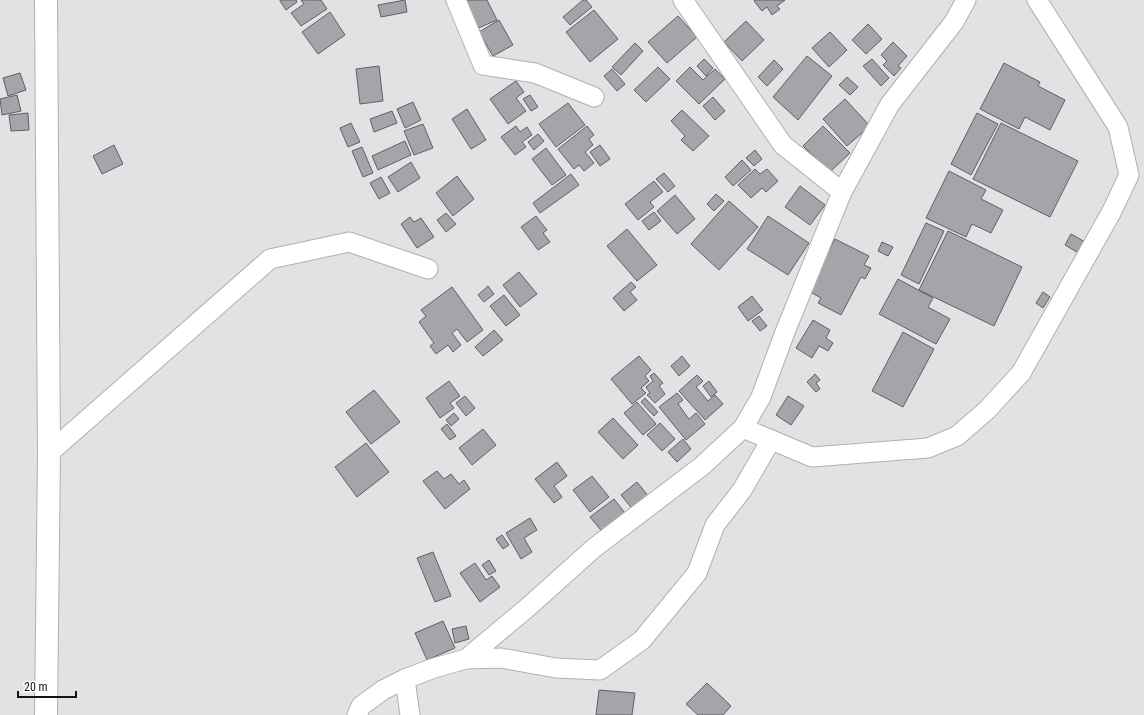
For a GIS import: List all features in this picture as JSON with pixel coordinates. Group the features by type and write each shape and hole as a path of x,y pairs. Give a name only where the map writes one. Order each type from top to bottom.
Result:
{"street":[{"path":"46,0 49,453 46,715"},
{"path":"456,0 483,65 535,73 594,97"},
{"path":"683,0 783,145 842,192"},
{"path":"743,428 812,457 928,448 957,436 987,410 1021,373 1112,211 1136,172 1118,127 1037,0"},
{"path":"466,658 527,608 594,548 702,466 743,428 761,397 785,332 842,192 890,104 954,22 964,1"},
{"path":"49,453 270,259 349,242 428,269"},
{"path":"358,715 361,706 383,690 405,679 466,658 501,658 556,668 600,670 642,640 698,573 715,525 742,490 771,440"},
{"path":"405,679 410,715"}],"building":[{"path":"280,0 296,0 297,2 286,10"},
{"path":"301,0 321,0 327,9 301,26 291,13 304,4"},
{"path":"405,0 407,12 381,17 378,5"},
{"path":"469,0 487,0 497,20 476,29 463,3"},
{"path":"583,0 586,0 592,7 570,25 563,17"},
{"path":"785,0 777,6 780,9 772,15 767,7 762,11 754,1"},
{"path":"594,10 618,39 590,62 566,32"},
{"path":"330,12 345,35 318,54 302,32"},
{"path":"678,16 697,37 667,63 648,42"},
{"path":"499,20 513,45 493,56 479,32"},
{"path":"746,21 764,40 742,61 724,42"},
{"path":"868,24 882,39 866,54 852,40"},
{"path":"830,32 847,50 829,67 812,48"},
{"path":"893,42 907,56 898,66 901,68 894,76 883,65 887,61 881,55"},
{"path":"635,43 643,51 621,75 612,67"},
{"path":"807,56 832,76 798,120 773,97"},
{"path":"704,59 713,68 706,76 697,66"},
{"path":"872,59 889,78 881,86 863,66"},
{"path":"774,60 783,69 767,86 758,77"},
{"path":"1004,63 1040,82 1038,86 1065,100 1050,130 1025,117 1019,129 980,109"},
{"path":"379,66 383,101 360,104 356,69"},
{"path":"658,67 670,79 646,102 634,90"},
{"path":"690,67 703,80 715,69 725,79 699,104 676,81"},
{"path":"612,69 625,84 617,91 604,76"},
{"path":"20,73 26,90 8,96 3,78"},
{"path":"847,77 858,87 850,95 839,85"},
{"path":"516,81 524,92 516,98 526,111 508,124 490,99"},
{"path":"17,95 21,111 2,115 0,99"},
{"path":"530,95 538,107 531,111 523,99"},
{"path":"713,97 725,111 715,120 703,106"},
{"path":"845,99 870,126 847,146 823,119"},
{"path":"413,102 421,120 405,128 397,109"},
{"path":"568,103 585,125 556,147 539,124"},
{"path":"467,109 486,140 471,149 452,119"},
{"path":"682,110 709,136 693,151 681,140 685,136 671,121"},
{"path":"392,111 397,123 374,132 370,119"},
{"path":"28,113 29,130 11,131 9,115"},
{"path":"977,113 998,124 971,175 951,164"},
{"path":"351,123 360,142 348,147 340,128"},
{"path":"1001,123 1078,161 1050,217 973,179"},
{"path":"423,124 433,148 414,155 404,131"},
{"path":"516,126 520,132 527,127 532,135 522,142 526,147 515,155 501,137"},
{"path":"587,126 594,135 589,139 593,145 585,152 594,163 584,171 579,165 574,169 558,149"},
{"path":"823,126 850,153 830,172 803,146"},
{"path":"538,134 544,141 534,150 528,142"},
{"path":"405,141 411,155 378,170 372,156"},
{"path":"114,145 123,164 102,174 93,156"},
{"path":"600,145 610,159 600,166 590,152"},
{"path":"362,147 373,173 363,177 352,151"},
{"path":"546,148 566,175 552,185 532,159"},
{"path":"755,150 762,159 754,166 746,158"},
{"path":"742,160 751,170 733,186 725,177"},
{"path":"411,162 420,178 398,192 388,177"},
{"path":"755,169 760,174 767,169 778,181 766,192 762,188 751,198 738,185"},
{"path":"949,171 986,190 981,199 1003,210 991,233 972,224 966,237 926,218"},
{"path":"664,173 675,186 668,192 656,179"},
{"path":"571,174 579,185 540,213 533,203"},
{"path":"457,176 474,199 453,216 436,193"},
{"path":"381,177 390,193 379,199 370,183"},
{"path":"654,181 663,192 650,202 654,207 638,220 625,204"},
{"path":"800,186 825,205 810,225 785,207"},
{"path":"716,194 724,201 714,211 707,204"},
{"path":"675,195 695,219 677,234 657,211"},
{"path":"729,201 758,227 719,270 691,244"},
{"path":"654,212 661,221 649,230 642,221"},
{"path":"446,213 456,224 446,232 437,220"},
{"path":"536,216 547,230 543,233 550,242 538,250 521,227"},
{"path":"768,216 809,243 788,275 747,249"},
{"path":"410,217 414,222 421,218 434,237 417,248 401,224"},
{"path":"926,223 944,231 919,284 901,275"},
{"path":"627,229 657,265 637,281 607,246"},
{"path":"948,231 1022,267 994,326 919,290"},
{"path":"1071,234 1087,243 1080,254 1065,245"},
{"path":"835,239 869,256 864,265 871,268 865,279 861,277 841,315 818,303 821,298 807,290"},
{"path":"882,242 893,247 888,256 878,251"},
{"path":"519,272 537,294 520,307 503,285"},
{"path":"898,279 933,298 928,307 950,319 936,344 879,314"},
{"path":"631,282 636,287 630,292 637,300 624,311 613,298"},
{"path":"488,286 494,294 484,302 478,295"},
{"path":"452,287 483,330 467,342 457,329 452,333 461,345 453,352 448,345 436,354 430,346 434,343 419,322 426,316 421,310"},
{"path":"1043,292 1050,297 1043,308 1036,303"},
{"path":"504,295 520,315 506,326 490,306"},
{"path":"752,296 763,310 748,321 738,307"},
{"path":"759,316 767,326 760,331 752,321"},
{"path":"813,320 830,330 826,338 833,343 828,351 819,346 812,358 796,348"},
{"path":"494,330 503,340 483,356 475,347"},
{"path":"903,332 934,349 903,407 872,391"},
{"path":"639,356 651,370 645,376 649,381 641,388 646,393 632,404 611,379"},
{"path":"682,356 690,366 679,376 671,366"},
{"path":"654,373 663,383 659,386 665,394 655,403 647,395 650,393 646,387 653,381 650,376"},
{"path":"815,374 820,380 816,383 820,389 816,392 807,382"},
{"path":"697,375 703,381 696,387 708,401 715,395 723,404 705,420 679,391"},
{"path":"449,381 460,396 450,403 454,408 440,418 426,398"},
{"path":"709,381 717,392 711,397 703,386"},
{"path":"374,390 400,422 371,444 346,412"},
{"path":"677,393 683,400 678,404 689,419 696,413 705,424 686,440 659,407"},
{"path":"465,396 475,408 466,416 456,403"},
{"path":"788,396 804,406 791,425 776,415"},
{"path":"645,398 658,412 654,416 641,402"},
{"path":"637,402 656,424 643,435 624,413"},
{"path":"454,413 459,419 451,426 446,420"},
{"path":"613,418 638,445 623,459 598,432"},
{"path":"660,423 675,439 662,451 647,435"},
{"path":"447,424 456,436 450,440 441,429"},
{"path":"483,429 496,445 472,465 459,448"},
{"path":"683,439 691,449 677,462 668,452"},
{"path":"366,443 389,472 357,497 335,467"},
{"path":"557,462 567,476 554,486 562,497 554,503 535,479"},
{"path":"437,471 444,479 451,474 459,484 464,480 470,489 445,509 423,481"},
{"path":"592,476 609,497 590,512 573,490"},
{"path":"637,482 650,498 634,511 621,495"},
{"path":"614,499 628,517 605,535 590,517"},
{"path":"530,518 537,530 524,538 532,552 521,559 506,533"},
{"path":"502,535 509,545 503,549 496,539"},
{"path":"433,552 451,596 435,602 417,558"},
{"path":"489,560 496,571 489,575 482,565"},
{"path":"475,563 486,580 492,576 500,587 480,602 460,573"},
{"path":"443,621 455,648 427,660 415,633"},
{"path":"466,626 469,639 455,643 452,629"},
{"path":"707,683 731,706 723,715 698,715 686,704"},
{"path":"599,690 635,693 632,715 596,715"}]}
